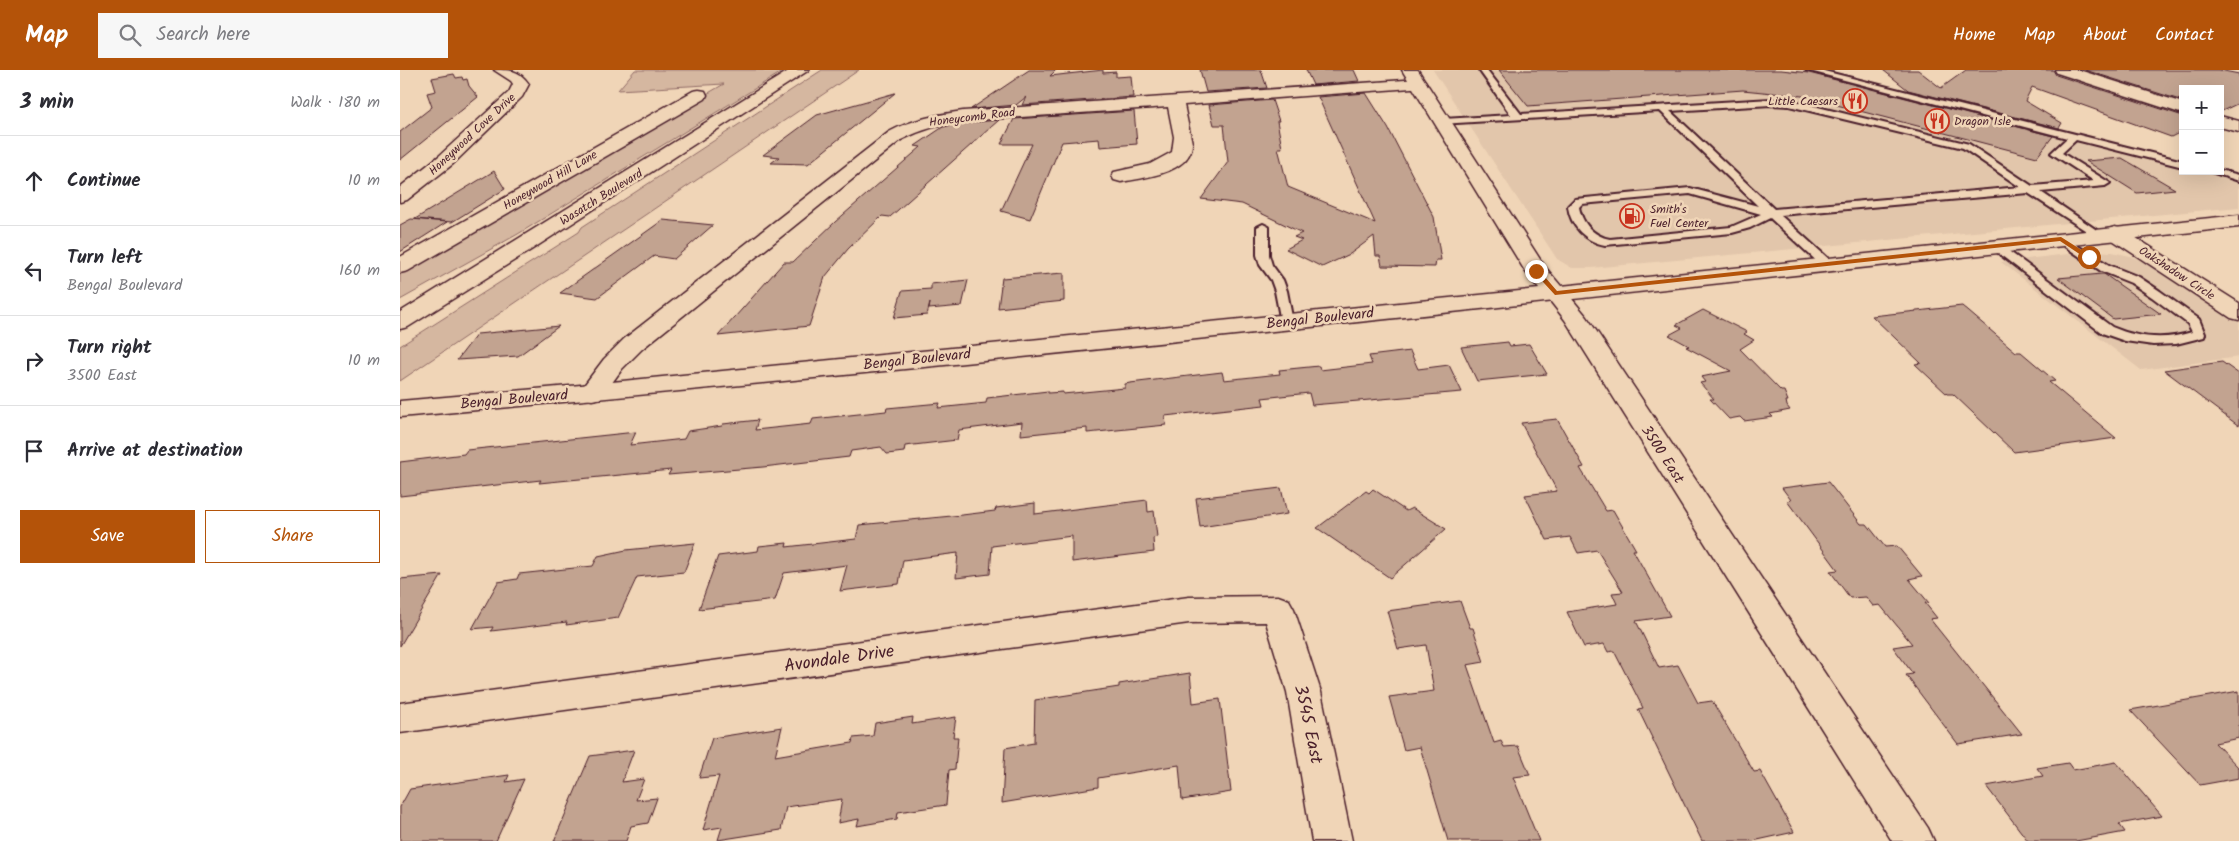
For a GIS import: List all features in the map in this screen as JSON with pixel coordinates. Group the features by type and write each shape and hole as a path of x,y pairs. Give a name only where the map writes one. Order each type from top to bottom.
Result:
{"street":[{"name":"Honeywood Cove Drive","path":"400,196 446,160 516,94 521,84 517,78 502,70"},
{"name":"Wasatch Boulevard","path":"400,322 535,239 801,70"},
{"path":"2063,70 2179,108"},
{"name":"Honeycomb Road","path":"592,392 613,364 633,344 894,136 914,126 963,116 1175,101 1415,77"},
{"name":"3500 East","path":"1415,77 1536,271 1575,317 1914,841"},
{"name":"Honeywood Hill Lane","path":"400,266 699,95"},
{"path":"1121,176 1169,164 1180,156 1183,146 1175,101"},
{"path":"2224,122 2239,127"},
{"name":"Bengal Boulevard","path":"400,410 1287,322 2106,234 2238,222"},
{"name":"Oakshadow Circle","path":"2106,234 2239,313"},
{"name":"Avondale Drive","path":"400,718 1189,610 1278,609"},
{"name":"3545 East","path":"1278,609 1304,692 1332,841"}],"lane":[{"path":"1483,70 1518,116"},
{"path":"1810,70 2179,163"},
{"path":"1443,122 1771,102 1804,106 1966,146 2028,188 2106,234"},
{"path":"1662,108 1771,213 1828,264"},
{"path":"1771,213 1746,226 1732,230 1610,242 1598,240 1591,236 1573,212 1573,206 1579,201 1690,191 1771,213 2028,188 2106,183 2056,153 2075,136"},
{"path":"2224,174 2239,178"},
{"path":"1264,227 1262,246 1264,260 1279,286 1287,322"},
{"path":"1995,246 2107,330 2120,336 2145,342 2188,338 2199,334 2194,322 2156,294 2135,280 2105,268 2061,239"}],"shaded area":[{"path":"635,70 785,70 518,234 400,300 400,272 724,84 618,90"},
{"path":"822,70 859,70 400,381 400,346 579,232 582,227"},
{"path":"1433,70 1827,70 2179,158 2179,175 2224,175 2224,170 2239,173 2239,207 1591,268 1572,268 1557,259"},
{"path":"2094,251 2130,256 2154,266 2239,322 2239,357 2141,370 2001,262"}],"building":[{"path":"1029,70 1056,70 1050,76 1103,70 1103,73 1116,72 1116,77 1131,76 1133,97 1022,105 1026,97 1016,105 971,109"},
{"path":"1200,70 1261,70 1267,88 1206,92"},
{"path":"1306,70 1354,70 1359,81 1313,85"},
{"path":"1499,70 1781,70 1809,73 2053,136 2037,157 1802,96 1743,90 1528,106"},
{"path":"1883,70 1918,70 1941,88 1966,70 2053,70 2056,75 2179,115 2179,133 2171,137 2032,87 2025,101 2062,123 2059,128 1908,90"},
{"path":"2085,70 2219,70 2239,74 2239,103 2224,110 2224,85 2179,85 2179,100"},
{"path":"454,74 456,78 462,77 463,80 467,79 469,86 478,97 400,160 400,132 432,107 427,93 436,91 432,78"},
{"path":"895,93 808,164 771,163 779,157 763,155 817,115"},
{"path":"1366,93 1388,128 1434,217 1441,260 1436,260 1435,267 1382,266 1380,256 1376,256 1374,236 1350,254 1322,267 1286,249 1302,240 1294,237 1302,233 1242,204 1201,199 1228,162 1224,125 1214,125 1209,105 1272,100 1279,121 1277,121 1282,148 1278,148 1288,187 1375,223 1318,97"},
{"path":"1134,111 1137,144 1100,147 1099,139 1062,142 1030,219 1001,211 1032,144 1001,144 1014,119"},
{"path":"999,120 890,217 882,216 848,249 825,277 809,326 718,336 784,262 793,262 835,222 921,147 915,146 943,127"},
{"path":"2122,158 2175,189 2137,193 2086,161"},
{"path":"494,171 505,189 452,222 415,219"},
{"path":"411,219 447,222 400,252 400,225"},
{"path":"663,220 713,225 674,259 654,256 597,298 560,293"},
{"path":"1064,273 1064,301 998,308 1002,278"},
{"path":"2104,274 2161,314 2113,319 2058,278"},
{"path":"968,280 962,306 929,309 930,303 927,315 894,318 902,291 931,289 931,284"},
{"path":"1962,306 2016,352 2021,352 2055,381 2049,382 2116,438 2014,452 1953,394 1947,394 1915,364 1921,363 1872,316"},
{"path":"1703,310 1747,332 1744,334 1754,340 1740,349 1781,391 1784,391 1788,401 1786,401 1787,406 1790,410 1770,414 1773,417 1744,421 1740,417 1729,419 1710,399 1714,399 1700,383 1705,382 1701,377 1731,371 1686,347 1689,346 1669,335 1682,328 1676,325"},
{"path":"559,326 518,356 457,360 477,334"},
{"path":"1508,342 1510,346 1529,344 1547,374 1477,381 1461,347"},
{"path":"1410,351 1418,369 1449,365 1462,392 1312,405 1309,393 1262,398 1264,405 1165,416 1166,425 1087,433 1087,428 1021,435 1022,422 959,430 957,440 905,446 904,452 887,454 881,447 851,451 849,457 763,467 668,475 671,470 539,483 541,480 400,496 400,462 464,454 467,450 636,432 630,445 684,439 688,431 722,426 723,424 758,420 755,430 811,424 813,419 886,411 887,408 940,403 938,408 986,403 987,398 1048,391 1048,393 1063,392 1063,394 1125,388 1125,384 1130,383 1222,372 1224,380 1280,374 1279,370 1319,366 1320,370 1372,364 1369,356"},
{"path":"2222,362 2239,374 2239,426 2164,370"},
{"path":"1557,419 1584,467 1580,468 1606,511 1613,510 1670,616 1636,621 1659,668 1678,665 1698,703 1712,701 1754,772 1760,771 1794,832 1753,841 1702,841 1638,709 1643,708 1614,651 1608,652 1604,644 1584,647 1567,612 1617,604 1612,593 1623,592 1597,550 1578,553 1570,537 1547,540 1525,495 1557,491 1521,423"},
{"path":"1828,482 1861,524 1867,524 1885,547 1897,546 1922,576 1909,579 1929,603 1925,603 1937,618 1930,619 2022,734 1958,744 1906,675 1913,674 1893,647 1912,644 1880,605 1873,606 1866,597 1850,598 1830,571 1838,570 1787,501 1791,500 1782,488"},
{"path":"1281,488 1287,514 1200,527 1196,498"},
{"path":"1373,489 1406,511 1412,508 1446,529 1390,578 1317,528 1366,491 1369,493"},
{"path":"1147,500 1148,512 1154,511 1157,537 1153,538 1154,552 1072,562 1072,536 992,546 990,574 956,578 958,553 903,560 899,584 840,591 847,565 784,573 775,600 699,609 718,556 758,551 759,546 787,543 786,547 856,539 859,525 995,511 996,508 1035,503 1035,514"},
{"path":"695,543 684,572 637,577 618,618 566,625 567,622 491,631 493,627 472,629 498,582 517,579 519,574 593,566 598,556 626,550"},
{"path":"442,575 400,646 400,579"},
{"path":"1460,601 1470,628 1473,628 1484,662 1467,665 1494,743 1501,741 1504,747 1518,746 1530,775 1513,777 1539,841 1448,841 1420,747 1404,750 1389,697 1434,691 1426,645 1398,649 1387,611"},
{"path":"1190,673 1193,703 1220,699 1231,792 1182,800 1179,765 1098,778 1098,787 1002,803 1005,748 1034,743 1035,700 1119,687 1119,684"},
{"path":"2239,691 2239,738 2215,743 2239,768 2239,778 2200,785 2130,710"},
{"path":"913,717 912,724 956,717 953,737 958,737 955,769 949,770 946,805 898,812 897,819 857,826 859,819 838,823 842,799 786,807 781,830 718,840 722,827 703,830 719,776 699,778 712,738 782,727 775,756 852,743 853,738 873,736 875,723"},
{"path":"634,750 622,782 644,779 636,800 657,798 648,823 631,826 626,841 554,841 590,756"},
{"path":"2116,762 2162,816 2119,824 2125,832 2076,841 2028,841 1986,786 2043,776 2037,768 2068,763 2073,770"},
{"path":"509,775 506,782 524,779 496,841 400,841 400,807 410,789"}],"place":[{"name":"Little Caesars","path":"1855,101"},
{"name":"Dragon Isle","path":"1937,121"},
{"name":"Smith's Fuel Center","path":"1632,216"}],"route":[{"path":"1536,271 1555,293 2061,239 2089,257"}]}
